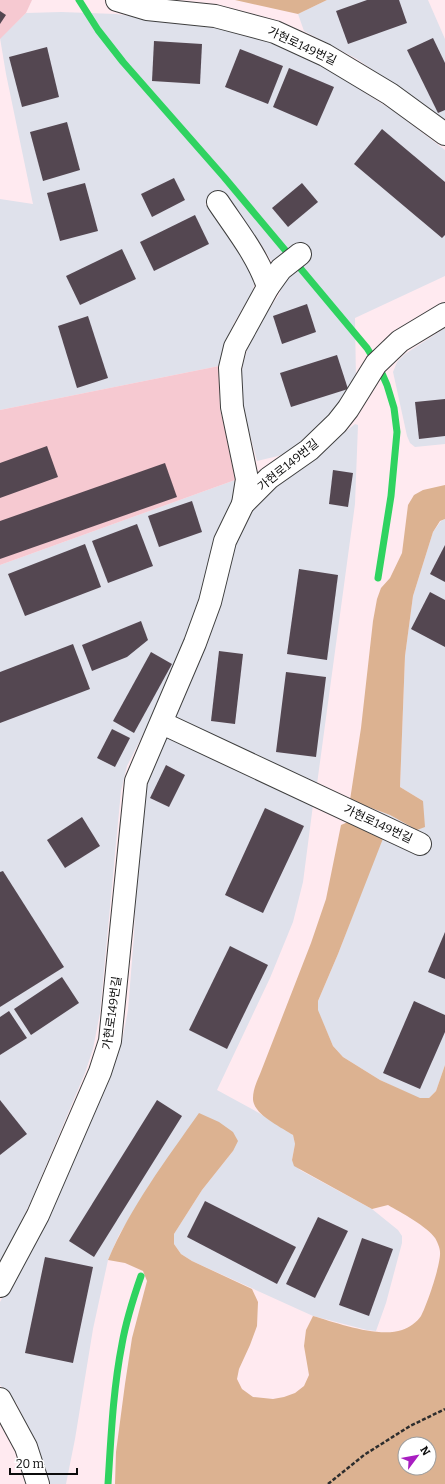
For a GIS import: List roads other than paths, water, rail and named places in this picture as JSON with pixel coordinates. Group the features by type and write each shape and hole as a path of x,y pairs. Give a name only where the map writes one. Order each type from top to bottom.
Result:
{"lane":[{"name":"가현로149번길","path":"117,0 148,9 216,16 275,32 325,55 390,94 445,134"},
{"path":"218,202 254,255 265,276 268,287"},
{"path":"243,504 247,479 232,407 230,368 235,347 268,287 281,269 300,254"},
{"name":"가현로149번길","path":"0,1286 38,1215 100,1072 110,1041 136,781 195,643 210,602 225,541 243,504 269,478 309,450 337,423 348,409 376,364 400,341 445,314"},
{"name":"가현로149번길","path":"162,722 420,844"},
{"path":"0,1399 26,1447 38,1484"}],"waterway":[{"path":"79,0 98,30 123,62 224,177 367,348 380,369 394,408 397,432 391,496 378,578"},
{"path":"108,1484 116,1379 128,1318 141,1276"}]}
